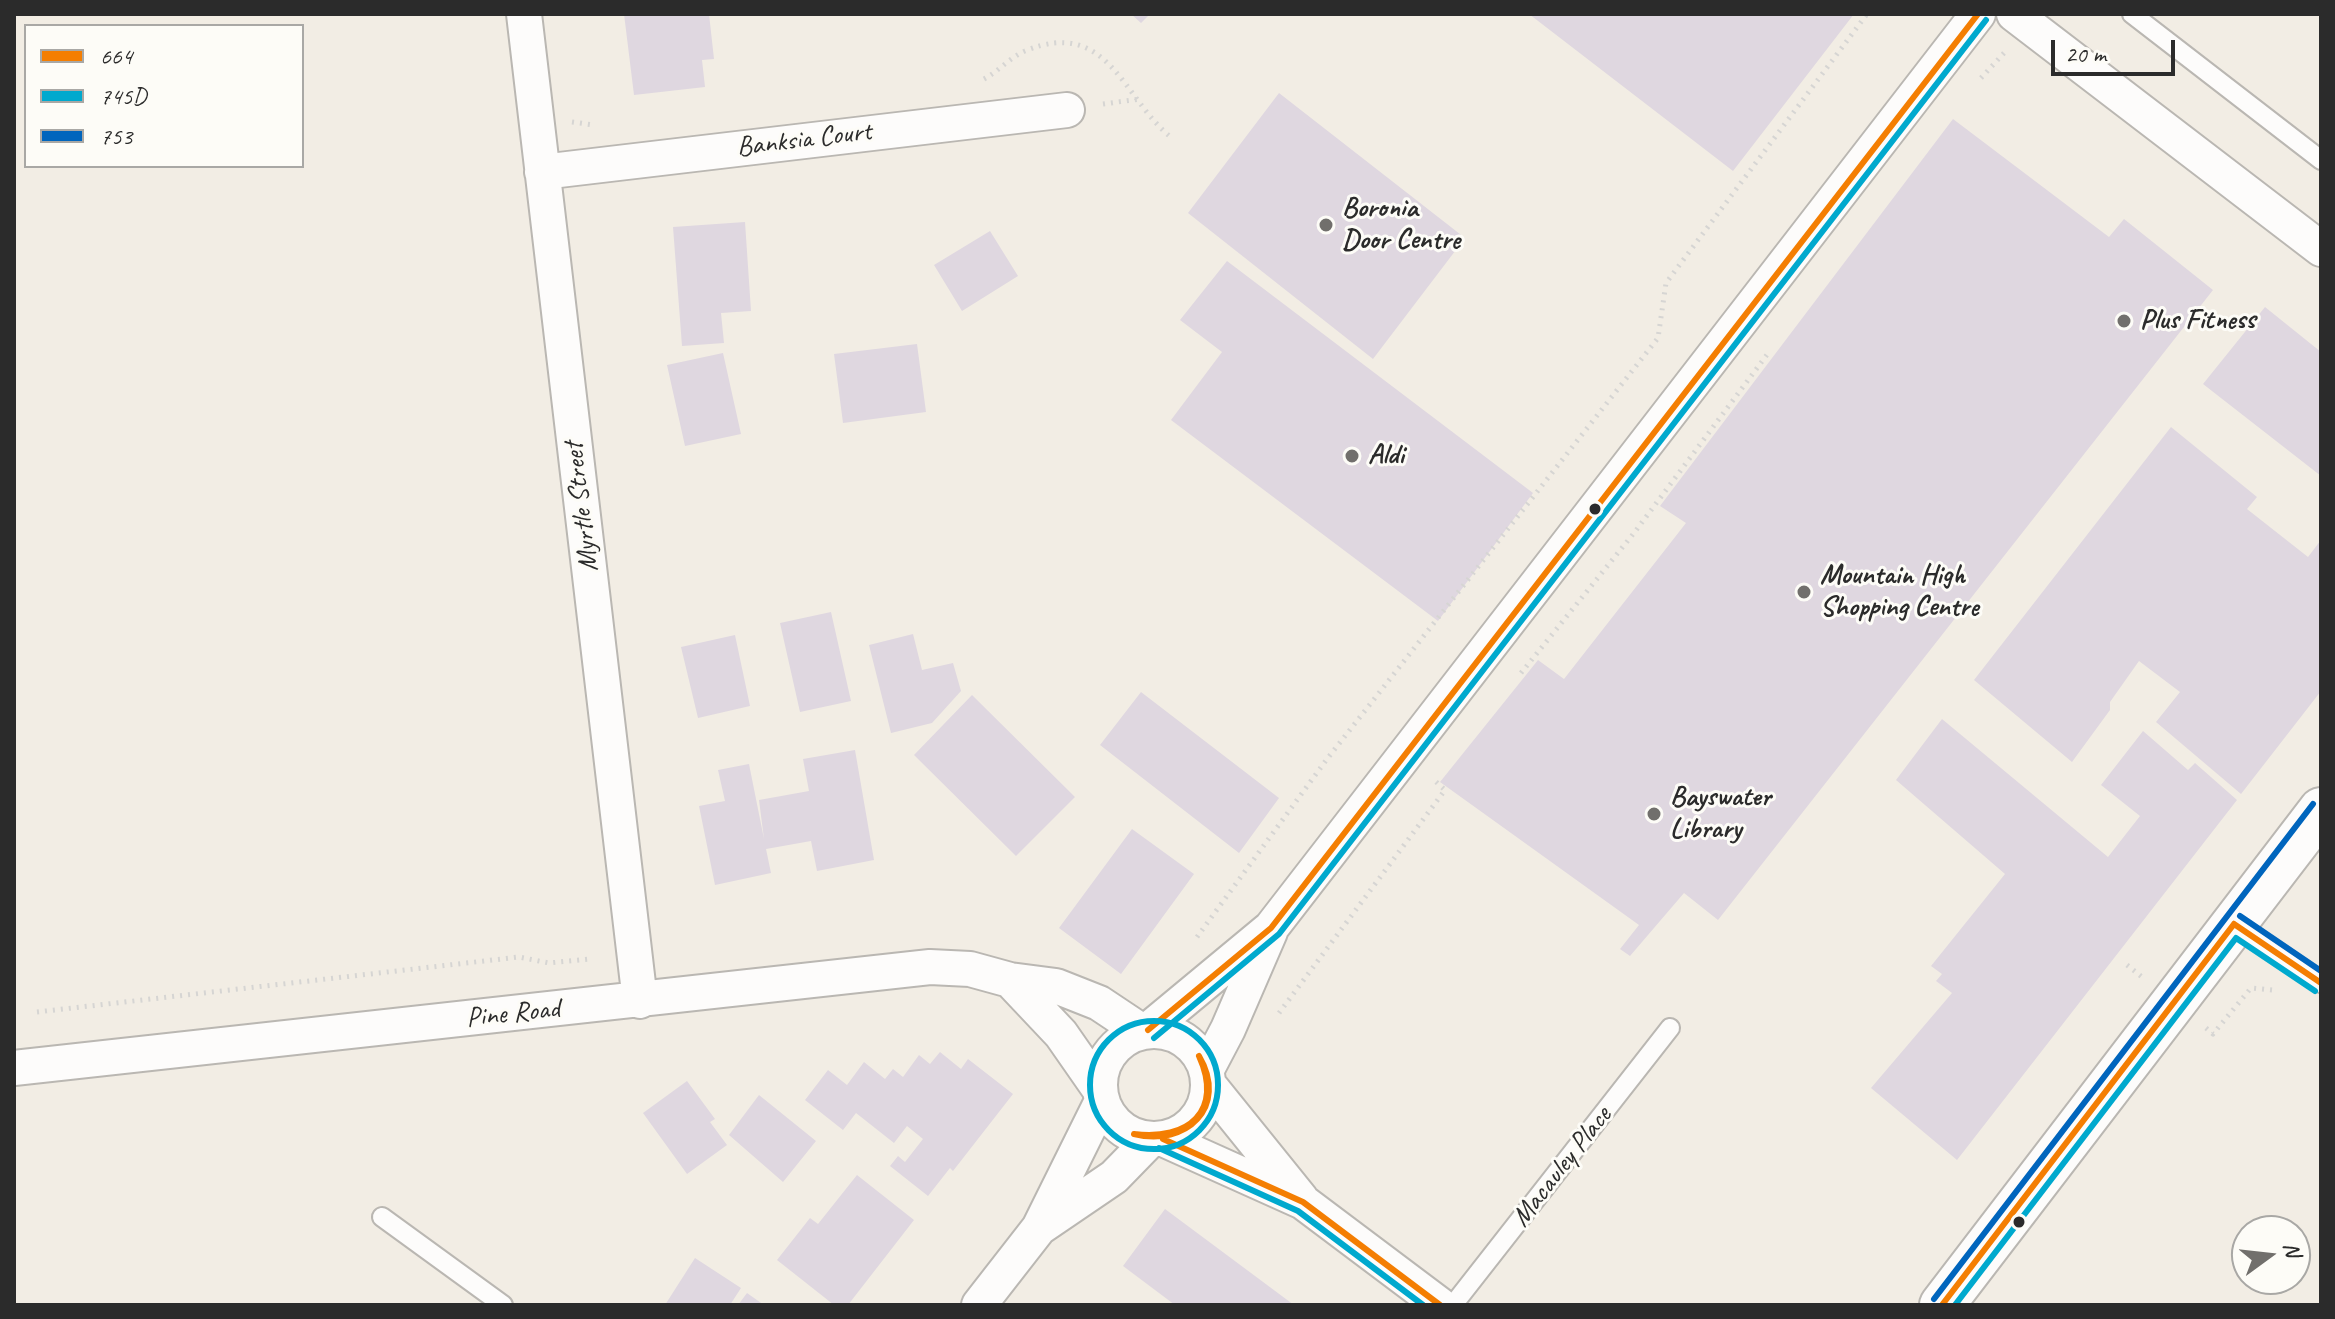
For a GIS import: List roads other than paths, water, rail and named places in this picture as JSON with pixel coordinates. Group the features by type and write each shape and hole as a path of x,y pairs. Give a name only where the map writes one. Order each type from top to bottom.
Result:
{"main road":[{"path":"1942,1305 2321,810"}],"street":[{"name":"Myrtle Street","path":"524,14 640,1001"},
{"path":"979,1305 1039,1228 1101,1096 1102,1070 1110,1053 1123,1040 1145,1031 1271,928 1978,14"},
{"path":"2022,20 2321,249"},
{"name":"Banksia Court","path":"542,172 1067,110"},
{"path":"1039,1228 1114,1177 1156,1139 1181,1133 1196,1120 1206,1103 1208,1077 1271,928"},
{"name":"Pine Road","path":"14,1068 930,967 970,969 1010,980 1056,986 1099,1003 1145,1031"},
{"path":"1010,980 1061,1034 1113,1120 1129,1133 1156,1139 1303,1202 1440,1305"},
{"path":"1145,1031 1173,1033 1194,1047 1208,1077 1303,1202"}],"lane":[{"path":"2132,14 2321,160"},
{"path":"2234,924 2321,983"},
{"name":"Macauley Place","path":"1453,1305 1670,1028"},
{"path":"382,1217 503,1305"}],"place":[{"name":"Boronia Door Centre","path":"1326,225"},
{"name":"Plus Fitness","path":"2124,321"},
{"name":"Aldi","path":"1352,456"},
{"name":"Mountain High Shopping Centre","path":"1804,592"},
{"name":"Bayswater Library","path":"1654,814"}]}
